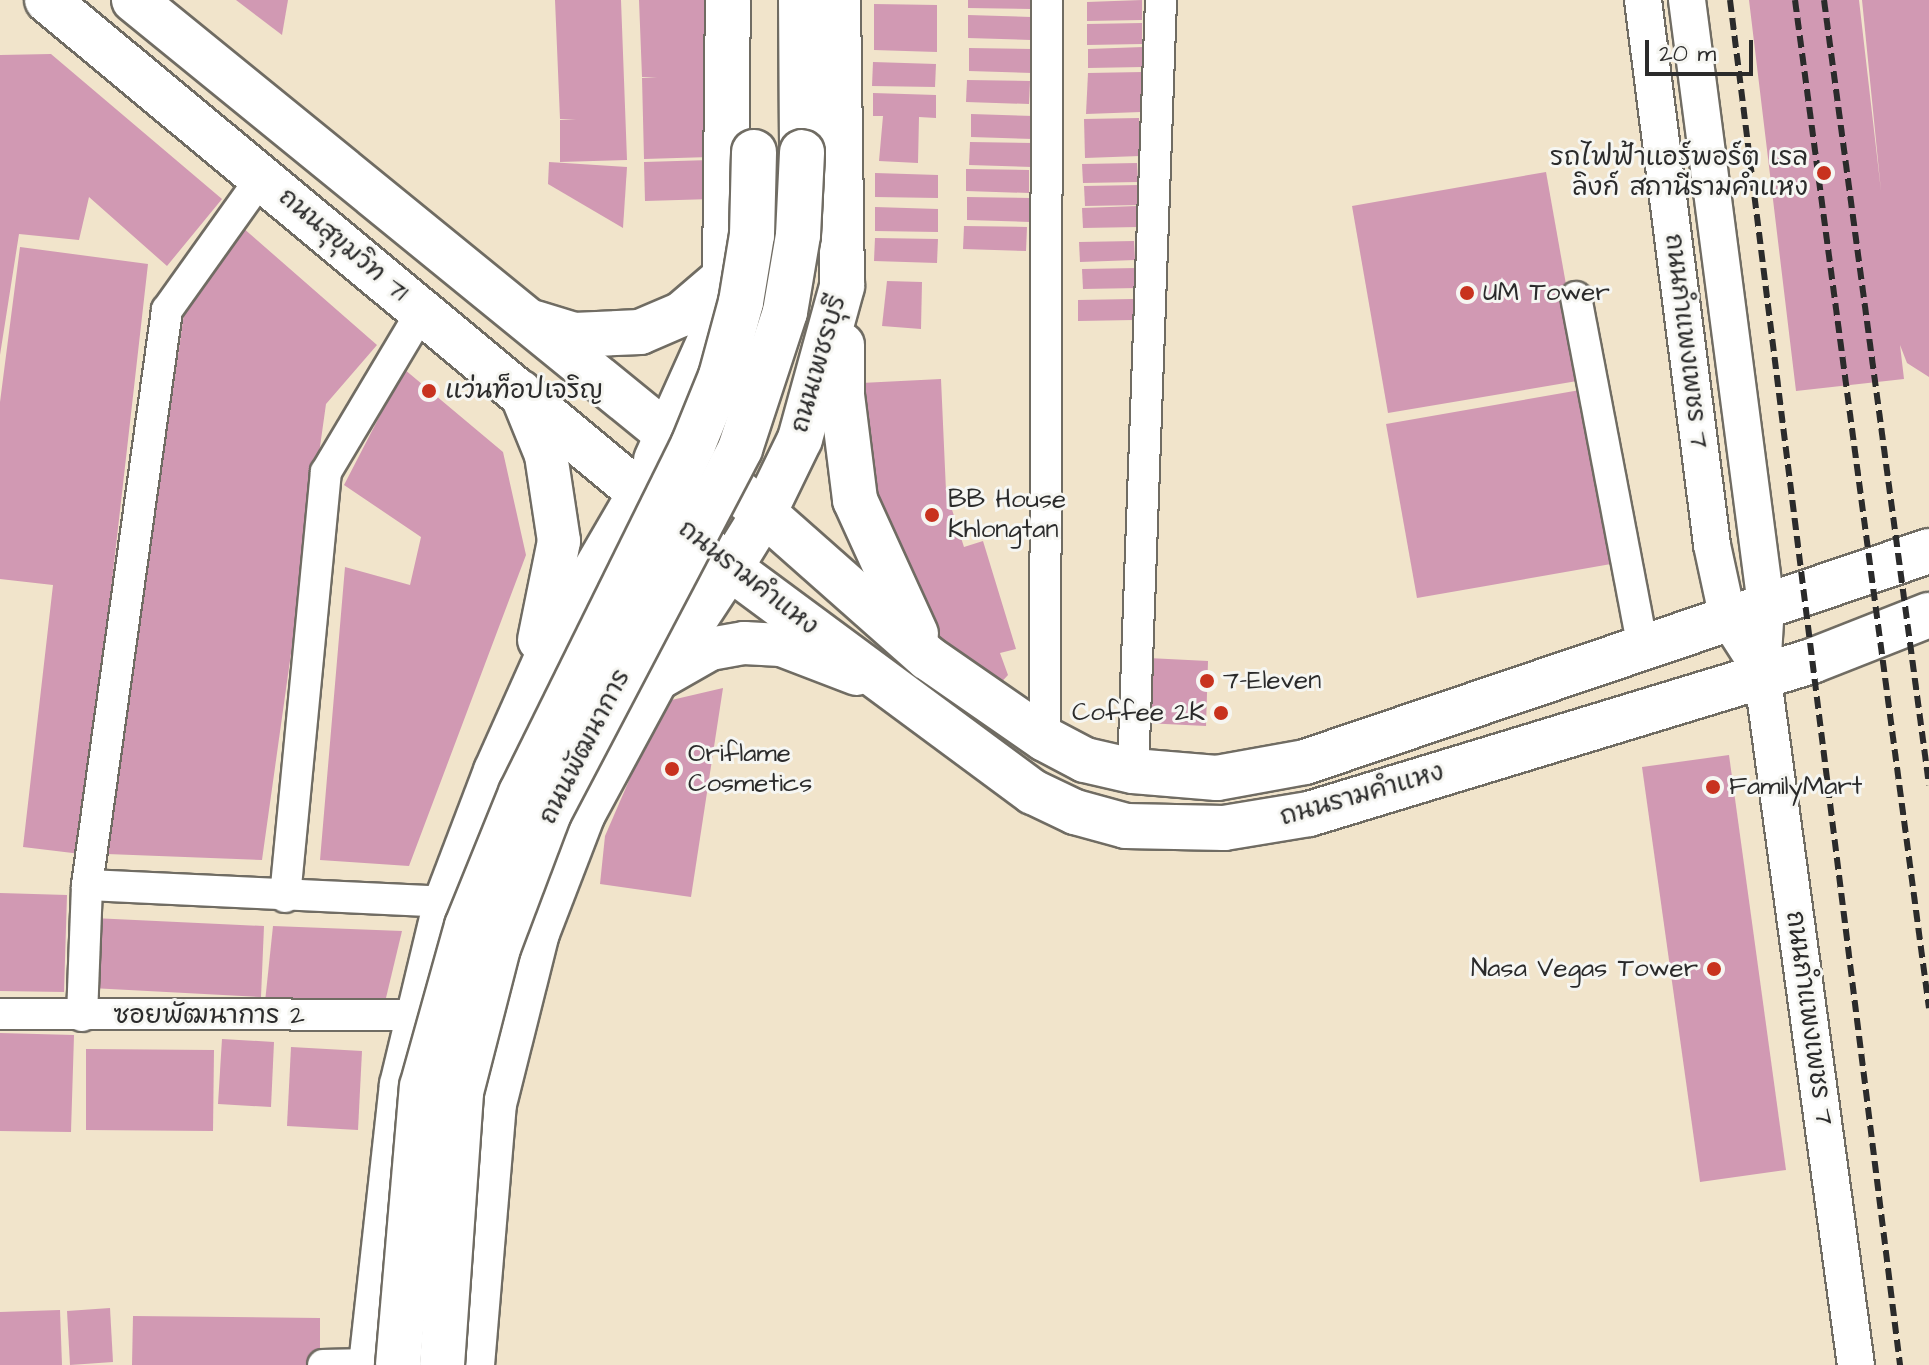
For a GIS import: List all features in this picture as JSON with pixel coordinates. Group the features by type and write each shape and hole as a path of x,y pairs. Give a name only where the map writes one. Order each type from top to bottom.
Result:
{"main road":[{"name":"ถนนสุขุมวิท 71","path":"47,0 640,491"},
{"path":"134,0 669,437"},
{"path":"379,1365 401,1085 445,902 521,711 554,639 669,437 710,340 725,277 728,0"},
{"name":"ถนนพัฒนาการ","path":"379,1365 422,1087 467,926 521,793 681,471 721,376 750,248 754,152 754,0"},
{"name":"ถนนพัฒนาการ","path":"442,1365 461,1092 498,948 549,813 745,436 785,312 798,235 802,152 801,0"},
{"name":"ถนนเพชรบุรี","path":"730,568 764,513 800,439 842,286 838,0"},
{"path":"525,320 574,335 640,332 682,314 725,277"},
{"path":"842,286 842,395 855,500 928,658"},
{"path":"520,391 546,455 559,541 521,711"},
{"name":"ถนนรามคำแหง","path":"669,437 764,513 928,658 1045,739 1085,760 1133,771 1217,778 1305,762 1929,551"},
{"name":"ถนนรามคำแหง","path":"640,491 730,568 1033,792 1075,812 1126,826 1224,828 1309,814 1762,672 1812,661 1929,615"},
{"name":"ถนนพัฒนาการ","path":"473,1365 495,1104 538,933 584,814 657,679 730,568"},
{"path":"657,679 710,649 781,645 819,656 901,694"},
{"path":"416,1021 474,1022 509,1046"}],"street":[{"path":"1045,739 1047,0"},
{"path":"1133,771 1161,0"},
{"name":"ถนนกำแพงเพชร 7","path":"1643,0 1712,545 1747,612"},
{"name":"ถนนกำแพงเพชร 7","path":"1687,0 1747,612 1762,672 1856,1365"},
{"path":"82,1016 87,885 167,310 261,178"},
{"path":"1576,297 1643,648"},
{"path":"285,897 326,472 422,311"},
{"path":"87,885 285,897 445,902"},
{"name":"ซอยพัฒนาการ 2","path":"0,1014 416,1021"},
{"path":"323,1365 379,1365"}],"building":[{"path":"236,0 288,0 282,35"},
{"path":"555,0 621,0 627,160 560,162 560,120 576,119 560,119"},
{"path":"639,0 705,0 710,157 644,159 642,78 657,78 642,77"},
{"path":"968,0 1031,0 1031,9 968,8"},
{"path":"1142,0 1142,20 1087,21 1087,2"},
{"name":"รถไฟฟ้าแอร์พอร์ต เรล ลิงก์ สถานีรามคำแหง","path":"1749,0 1859,0 1881,191 1862,0 1929,0 1929,377 1907,363 1900,345 1904,379 1796,391"},
{"path":"874,4 937,5 937,52 874,50"},
{"path":"968,15 1031,17 1031,40 968,38"},
{"path":"1142,23 1142,44 1087,45 1087,24"},
{"path":"1143,47 1143,67 1088,68 1088,49"},
{"path":"969,48 1032,49 1032,73 969,71"},
{"path":"51,54 222,199 167,266 89,197 79,240 19,234 0,355 0,55"},
{"path":"873,62 936,64 935,87 872,86"},
{"path":"1143,72 1141,112 1086,114 1088,73"},
{"path":"967,80 1030,81 1029,104 966,102"},
{"path":"873,93 936,95 936,118 919,117 918,163 879,161 883,116 873,116"},
{"path":"971,114 1034,116 1033,139 971,137"},
{"path":"1139,118 1140,156 1085,158 1084,119"},
{"path":"970,142 1033,143 1032,167 969,165"},
{"path":"710,160 712,199 645,201 644,162"},
{"path":"549,162 627,167 623,228 548,184"},
{"path":"1137,163 1138,182 1083,183 1082,164"},
{"path":"966,169 1029,170 1029,193 966,191"},
{"name":"UM Tower","path":"1546,172 1583,380 1388,413 1352,206"},
{"path":"875,173 938,175 938,198 875,197"},
{"path":"1139,185 1140,205 1085,206 1084,186"},
{"path":"967,197 1030,198 1030,222 967,220"},
{"path":"1137,206 1138,227 1083,228 1082,208"},
{"path":"875,207 938,209 938,232 875,231"},
{"path":"964,226 1027,227 1026,251 963,249"},
{"path":"242,227 377,345 326,404 262,860 107,854 186,299"},
{"path":"875,238 938,239 937,263 874,261"},
{"path":"1134,241 1135,260 1080,262 1079,242"},
{"path":"20,247 148,264 81,854 23,847 53,585 0,579 0,402"},
{"path":"1137,268 1138,288 1083,289 1082,269"},
{"path":"887,281 922,282 921,329 882,326"},
{"path":"1133,299 1133,320 1078,321 1078,300"},
{"path":"404,369 503,452 526,555 409,866 320,860 345,567 410,585 421,537 344,485"},
{"path":"941,379 946,491 964,547 983,541 1016,649 1000,653 1008,675 996,688 931,628 867,501 861,383"},
{"path":"1580,390 1611,564 1417,598 1386,424"},
{"path":"1148,658 1208,661 1206,726 1145,723"},
{"name":"Oriflame Cosmetics","path":"723,688 691,897 600,884 605,836 663,702"},
{"name":"Nasa Vegas Tower","path":"1729,755 1786,1170 1700,1182 1642,767"},
{"path":"0,893 67,895 64,992 0,991"},
{"path":"93,918 264,926 261,997 91,988"},
{"path":"273,926 402,931 380,1023 263,1021"},
{"path":"0,1033 74,1035 71,1132 0,1131"},
{"path":"222,1039 274,1042 271,1107 218,1104"},
{"path":"291,1047 362,1051 358,1130 287,1126"},
{"path":"86,1049 214,1050 213,1131 86,1130"},
{"path":"110,1308 113,1362 70,1365 67,1311"},
{"path":"60,1310 62,1365 0,1365 0,1312"},
{"path":"133,1316 320,1318 320,1365 132,1365"}],"railway":[{"path":"1730,0 1900,1365"},
{"path":"1795,0 1929,1008"},
{"path":"1824,0 1929,785"}],"place":[{"name":"รถไฟฟ้าแอร์พอร์ต เรล ลิงก์ สถานีรามคำแหง","path":"1824,173"},
{"name":"UM Tower","path":"1467,293"},
{"name":"แว่นท็อปเจริญ","path":"429,391"},
{"name":"BB House Khlongtan","path":"932,515"},
{"name":"7-Eleven","path":"1207,681"},
{"name":"Coffee 2K","path":"1221,713"},
{"name":"Oriflame Cosmetics","path":"672,769"},
{"name":"FamilyMart","path":"1713,787"},
{"name":"Nasa Vegas Tower","path":"1714,969"}]}
